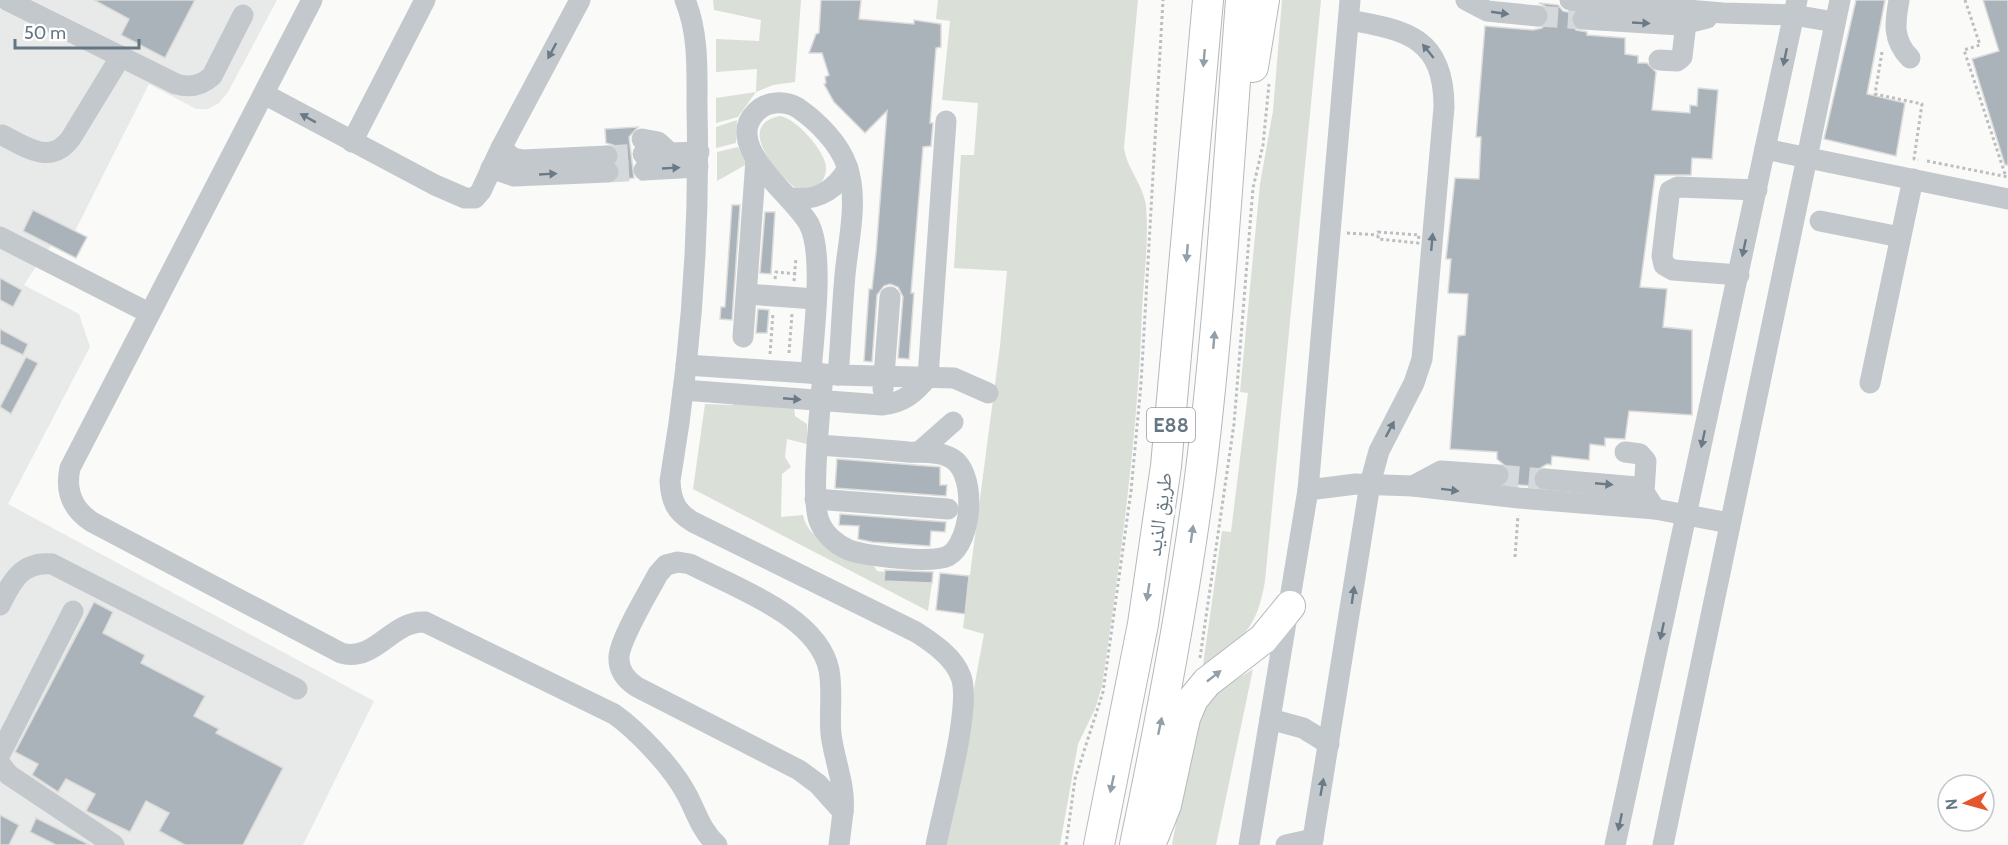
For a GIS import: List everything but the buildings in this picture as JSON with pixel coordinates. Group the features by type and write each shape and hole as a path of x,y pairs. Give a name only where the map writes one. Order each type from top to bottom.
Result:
{"highway":[{"name":"طريق الذيد","path":"1135,845 1168,684 1200,472 1230,148 1241,0"},
{"path":"1230,148 1250,82 1264,0"},
{"name":"طريق الذيد","path":"1099,845 1143,624 1166,466 1204,7"},
{"path":"1150,845 1164,812 1185,718 1193,699 1207,682 1263,639 1290,606"}],"street":[{"path":"7,0 176,84 199,85 206,81 216,69 243,15"},
{"path":"312,0 70,468 68,489 71,499 83,516 341,654 360,655 405,625 425,622 614,714 635,731 677,779 705,832 717,845"},
{"path":"352,142 425,0"},
{"path":"264,94 435,185 465,198 475,198 482,191 501,148 580,0"},
{"path":"686,0 694,28 698,160 695,264 686,365 670,481 673,501 677,510 693,522 916,632 942,652 960,674 965,700 936,845"},
{"path":"1466,0 1487,11 1537,16"},
{"path":"1570,0 1723,13 1795,8 1835,22"},
{"path":"1664,845 1729,523 1840,0"},
{"path":"1899,0 1896,34 1901,47 1910,58"},
{"path":"1615,845 1795,8"},
{"path":"1249,845 1308,490 1350,10 1419,40 1437,62 1444,89 1422,359 1414,383 1379,451 1370,484 1313,842 1286,845"},
{"path":"1583,19 1686,23 1723,13"},
{"path":"1659,60 1677,61 1682,57 1686,23"},
{"path":"2,135 40,153 61,150 72,138 121,56"},
{"path":"818,445 919,452 949,457 965,471 969,481 964,532 956,550 948,556 929,560 850,550 827,534 819,522 815,499 818,445 821,401 852,214 848,168 834,141 803,112 786,103 768,104 751,119 746,142 756,160 790,198 814,235 817,255 815,294 824,374"},
{"path":"683,390 882,405 904,400 928,377 946,121"},
{"path":"491,168 514,176 607,156 518,160 501,148"},
{"path":"1765,149 2008,199"},
{"path":"670,153 698,160 643,154 670,153"},
{"path":"743,337 756,160"},
{"path":"790,198 802,199 825,194 834,187 848,168"},
{"path":"1870,383 1913,179"},
{"path":"1739,275 1673,270 1664,266 1662,256 1670,191 1678,187 1757,190"},
{"path":"1820,221 1900,237"},
{"path":"0,237 149,313"},
{"path":"747,289 815,294"},
{"path":"882,405 890,297"},
{"path":"686,365 884,377 954,378 988,393"},
{"path":"919,452 953,423"},
{"path":"1625,452 1640,454 1646,461 1650,500"},
{"path":"1413,486 1441,471 1498,475"},
{"path":"1545,479 1629,486 1650,500 1686,516 1729,523"},
{"path":"1308,490 1370,484 1413,486 1520,498 1650,500"},
{"path":"815,499 948,509"},
{"path":"839,845 843,812 831,736 829,670 820,646 801,627 777,609 690,564 678,562 666,565 658,574 621,647 620,662 625,677 637,687 799,770 818,784 843,812"},
{"path":"0,605 11,583 24,569 33,565 52,564 297,689"},
{"path":"0,754 73,611"},
{"path":"1270,719 1303,728 1329,744"},
{"path":"0,764 9,775 114,845"}],"path":[{"path":"1066,845 1075,779 1103,692 1131,490 1141,384 1163,0"},
{"path":"1883,47 1875,94 1922,104 1914,159 2007,177 1964,50 1980,45 1965,0"},
{"path":"1331,231 1413,235"},
{"path":"1378,235 1378,239 1413,242"},
{"path":"1515,557 1520,498"}],"shaded area":[{"path":"0,0 277,0 228,92 219,103 208,109 196,109 149,84 75,231 87,237 76,258 51,245 40,266 37,265 24,285 79,314 90,347 8,504 374,701 303,845 0,845"},
{"path":"713,0 801,0 795,82 773,85 756,92 757,69 716,72 716,39 759,41 761,20 714,10"},
{"path":"938,0 1138,0 1124,147 1125,155 1142,190 1147,219 1137,404 1122,545 1102,686 1095,709 1078,744 1060,845 945,845 984,634 963,628 1000,346 1007,271 954,268 961,155 974,155 978,103 942,100 950,21 936,19"},
{"path":"1282,0 1321,0 1265,581 1257,611 1246,632 1238,641 1203,665 1222,531 1231,532 1248,393 1240,392 1260,184 1273,111"},
{"path":"756,92 738,117 716,123 716,98"},
{"path":"780,116 787,118 802,129 821,153 826,171 818,185 800,189 794,187 778,171 763,149 760,138 761,129 767,121"},
{"path":"737,120 736,143 716,148 716,127"},
{"path":"738,147 747,164 717,181 717,152"},
{"path":"733,401 794,405 795,416 807,424 807,444 787,439 785,457 791,467 782,474 781,517 803,515 806,525 820,539 869,558 877,571 885,572 885,581 932,583 928,611 693,489 705,404 733,405"},
{"path":"1253,669 1216,845 1172,845 1181,793 1194,735 1200,719 1206,706 1215,695"}],"tunnel":[{"path":"1537,16 1583,19"},
{"path":"607,156 643,154"},
{"path":"608,172 644,170"},
{"path":"1498,475 1545,479"}]}
